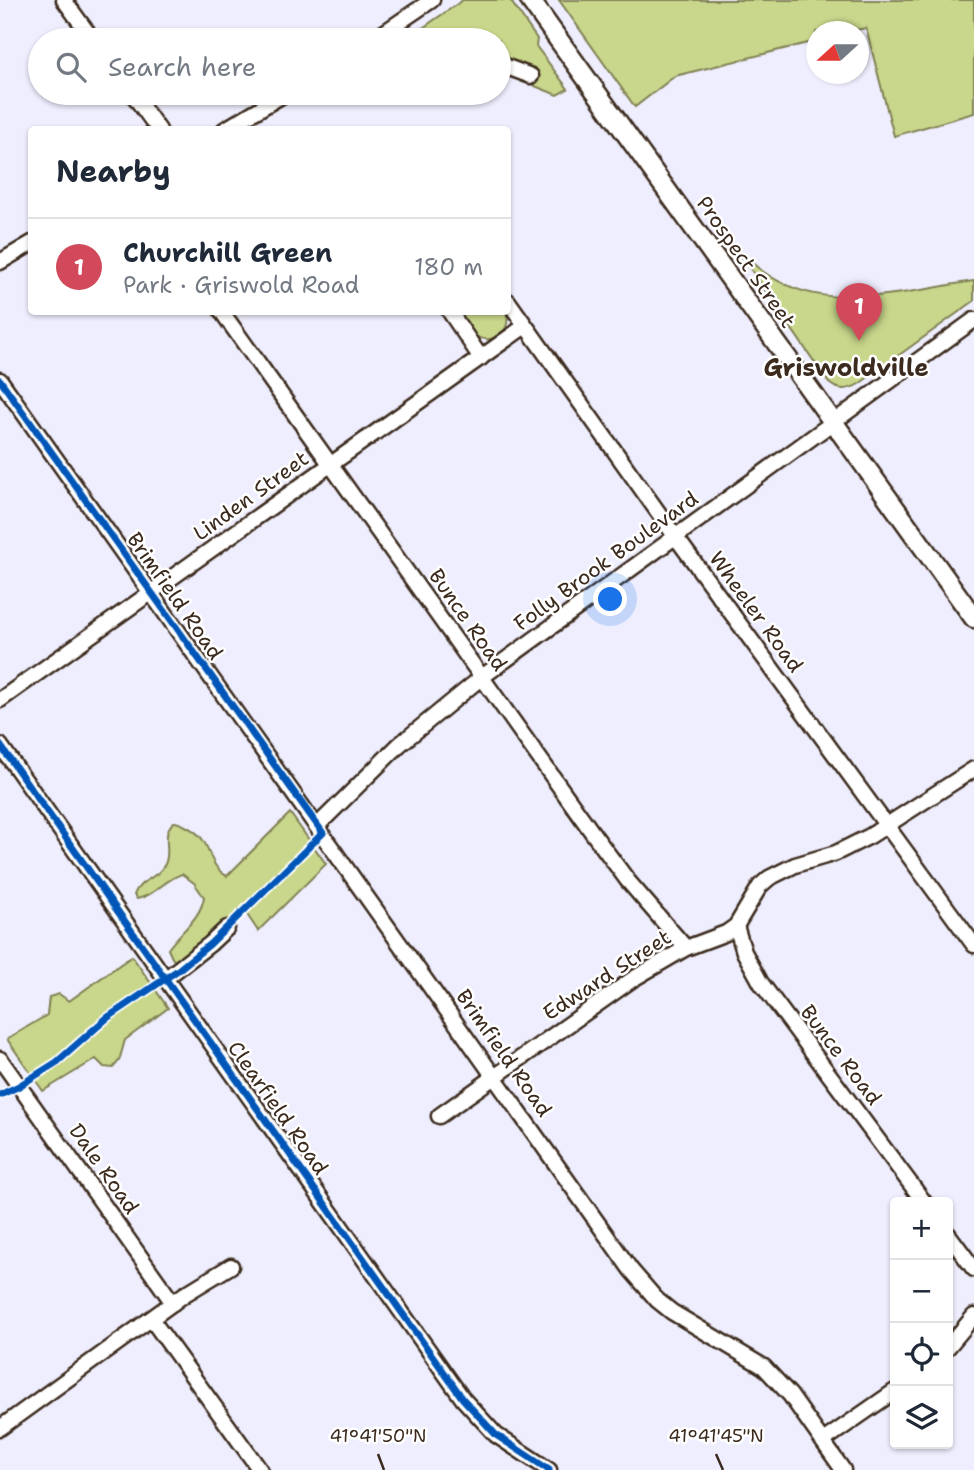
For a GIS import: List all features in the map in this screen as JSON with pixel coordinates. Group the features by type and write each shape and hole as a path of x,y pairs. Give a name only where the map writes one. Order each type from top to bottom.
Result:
{"main road":[{"name":"Prospect Street","path":"530,0 974,618"}],"street":[{"path":"64,0 84,28"},
{"path":"395,28 432,0"},
{"path":"511,68 531,76"},
{"path":"141,105 156,126"},
{"path":"231,126 266,105"},
{"path":"0,262 28,245"},
{"name":"Wheeler Road","path":"511,305 675,536 974,945"},
{"name":"Bunce Road","path":"224,315 628,881 687,948"},
{"path":"452,315 481,358"},
{"name":"Folly Brook Boulevard","path":"317,826 407,739 482,677 974,320"},
{"name":"Linden Street","path":"0,700 526,326"},
{"name":"Brimfield Road","path":"0,380 644,1286 657,1300 688,1323 764,1367 790,1395 843,1470"},
{"name":"Clearfield Road","path":"0,745 463,1399 496,1435 549,1470"},
{"path":"736,926 760,887 769,878 795,865 836,853 886,826 974,769"},
{"name":"Bunce Road","path":"736,926 744,952 761,983 920,1197"},
{"name":"Edward Street","path":"439,1116 624,985 687,948 726,933 736,926"},
{"path":"165,979 227,928"},
{"name":"Dale Road","path":"0,1059 173,1303"},
{"path":"953,1241 974,1269"},
{"path":"0,1428 173,1303 230,1266"},
{"path":"953,1341 974,1317"},
{"path":"152,1320 260,1470"},
{"path":"823,1441 890,1394"}],"green space":[{"path":"463,0 510,0 537,39 536,46 568,89 557,95 535,86 536,75 511,66 511,28 423,28"},
{"path":"559,0 974,0 974,113 894,136 869,40 869,21 806,21 806,43 675,76 635,107"},
{"path":"727,235 753,263 780,282 809,293 840,297 873,296 974,281 974,301 859,384 840,389 829,383"},
{"path":"460,315 506,315 507,325 495,338 482,339 470,331"},
{"path":"290,813 326,864 258,931 246,913 217,941 181,968 168,949 195,918 204,897 194,883 182,874 144,897 137,899 134,895 140,886 158,873 165,864 170,826 174,822 178,823 197,833 215,865 227,876"},
{"path":"132,956 168,1008 125,1040 119,1061 113,1068 104,1067 96,1059 43,1091 7,1039 47,1015 49,997 59,994 69,1001"}],"cycle path":[{"path":"0,380 323,833 210,944 178,970 107,1018 57,1062 0,1095"},
{"path":"0,745 463,1399 496,1435 549,1470"}],"place":[{"name":"Churchill Green","path":"859,341"}],"district":[{"name":"Griswoldville","path":"846,368"}]}
